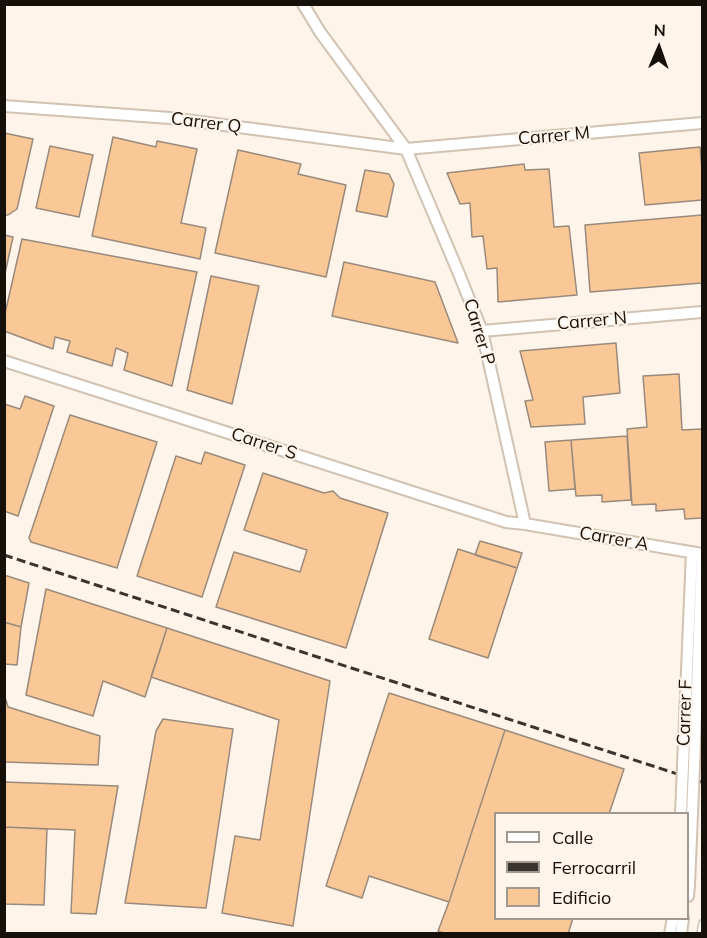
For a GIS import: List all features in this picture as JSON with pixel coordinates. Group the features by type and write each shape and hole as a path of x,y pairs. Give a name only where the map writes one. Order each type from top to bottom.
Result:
{"street":[{"name":"Carrer P","path":"303,4 320,32 406,149 482,331 525,524"},
{"name":"Carrer Q","path":"4,106 171,118 406,149"},
{"name":"Carrer M","path":"406,149 702,123"},
{"name":"Carrer N","path":"482,331 702,312"},
{"name":"Carrer S","path":"4,361 506,522 525,524"},
{"name":"Carrer A","path":"525,524 699,554"},
{"name":"Carrer F","path":"688,790 699,554"},
{"path":"681,812 688,790"},
{"path":"688,790 688,812"}],"lane":[{"path":"700,933 702,923"}],"building":[{"path":"4,133 33,139 17,209 8,215 4,215"},
{"path":"113,137 156,147 157,141 197,149 181,223 206,228 200,259 92,236"},
{"path":"50,146 93,155 79,217 36,208"},
{"path":"700,147 702,200 645,205 639,153"},
{"path":"238,150 301,164 298,174 346,185 326,277 215,253"},
{"path":"524,164 525,170 549,169 554,227 569,226 577,295 498,302 497,268 487,269 483,236 472,237 470,203 460,204 447,173"},
{"path":"365,170 389,174 394,184 387,217 356,211"},
{"path":"702,215 702,283 590,292 585,225"},
{"path":"4,235 13,237 4,278"},
{"path":"22,239 197,272 172,386 124,370 128,353 116,348 112,366 67,352 70,341 55,337 53,349 4,331 4,318"},
{"path":"344,262 435,282 458,343 332,316"},
{"path":"211,276 259,286 232,404 187,390"},
{"path":"616,343 620,393 583,397 585,424 531,427 525,401 533,400 520,351"},
{"path":"679,374 682,430 702,429 702,518 685,519 684,509 656,511 656,504 632,505 627,429 647,427 643,376"},
{"path":"25,396 54,406 18,516 4,511 4,404 20,409"},
{"path":"70,415 157,442 117,568 31,542 29,538"},
{"path":"627,436 631,500 602,502 602,495 576,496 571,440"},
{"path":"571,440 575,489 549,491 545,442"},
{"path":"205,452 245,465 202,597 137,576 176,456 201,464"},
{"path":"263,473 324,493 333,491 340,498 388,513 346,648 216,607 234,552 300,572 307,550 244,530"},
{"path":"480,541 522,553 517,568 475,555"},
{"path":"458,549 517,568 488,658 429,639"},
{"path":"4,575 29,583 21,627 4,622"},
{"path":"46,589 167,628 145,697 103,681 93,716 26,695"},
{"path":"4,622 21,627 17,665 4,664"},
{"path":"167,628 330,681 293,926 222,913 235,836 260,840 279,720 151,677"},
{"path":"389,693 505,730 449,902 369,876 362,898 326,886"},
{"path":"4,700 8,707 100,736 98,765 4,762"},
{"path":"163,719 233,729 206,908 125,903 156,731"},
{"path":"505,730 624,769 610,812 494,812 494,920 572,920 568,934 446,934 438,931"},
{"path":"4,782 118,786 96,914 71,913 75,830 4,827"},
{"path":"4,827 47,829 44,905 4,904"}],"railway":[{"path":"4,555 702,782"}]}
